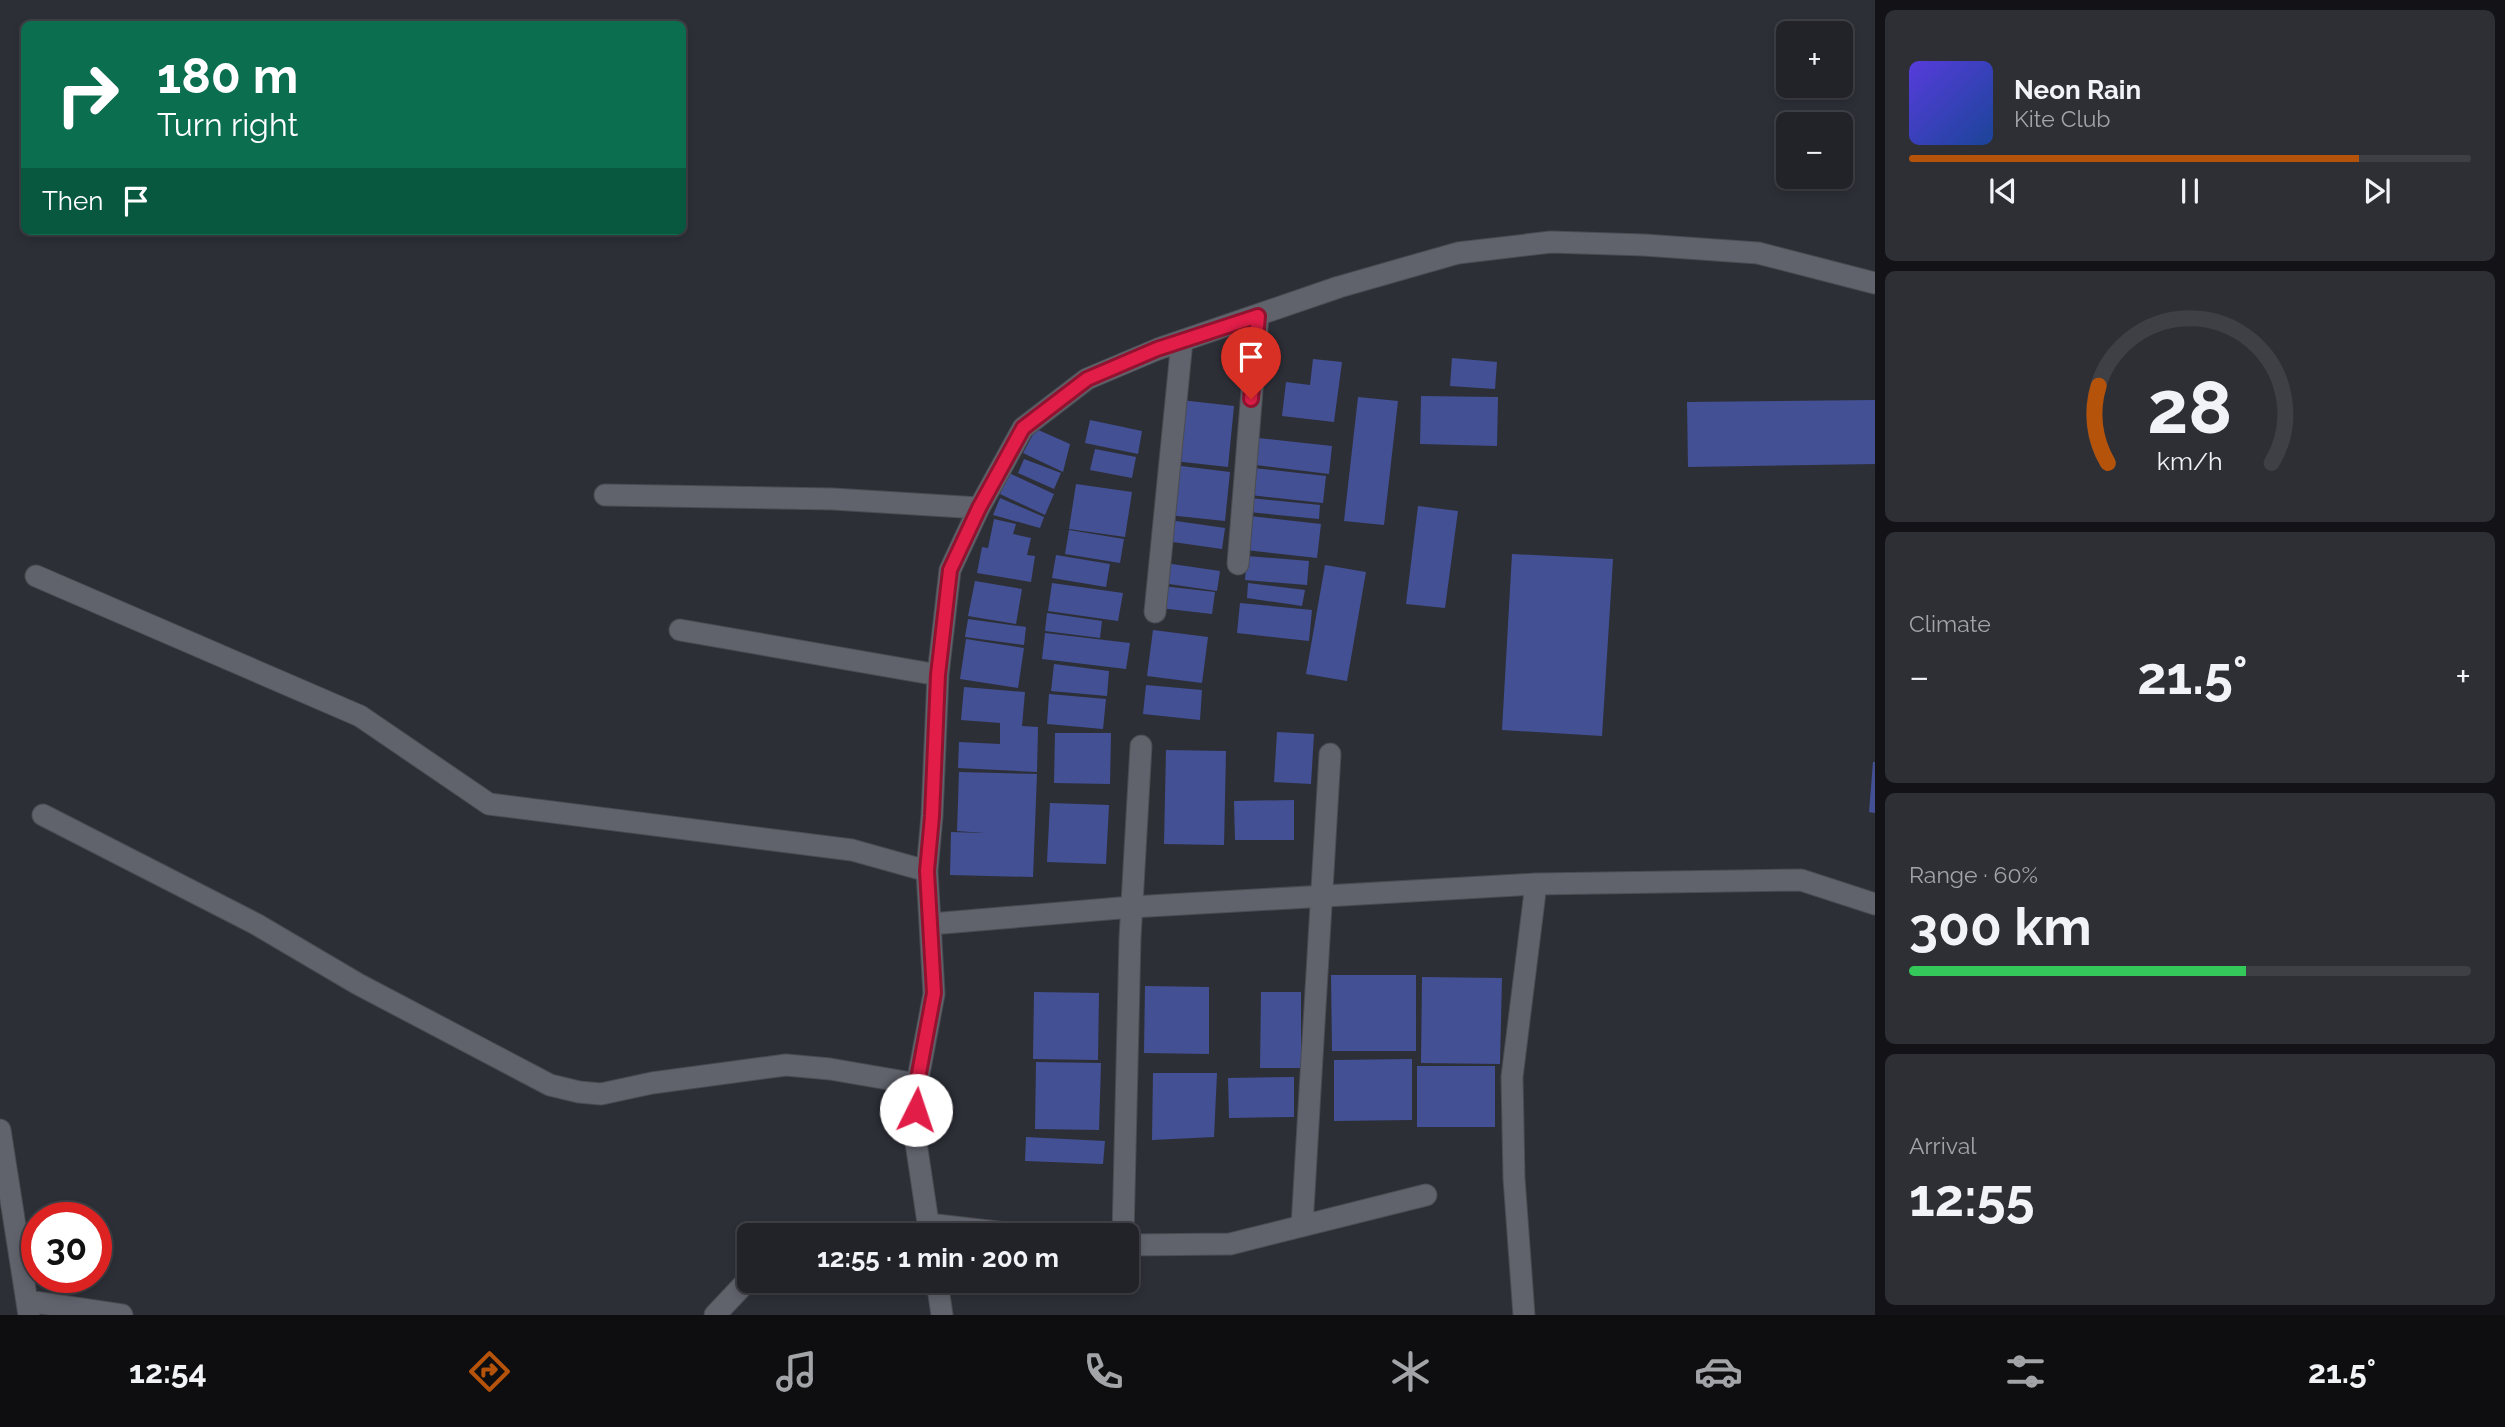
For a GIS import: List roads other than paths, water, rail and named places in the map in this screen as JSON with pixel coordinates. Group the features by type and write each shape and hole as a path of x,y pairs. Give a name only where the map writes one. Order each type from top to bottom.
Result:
{"street":[{"path":"928,1223 915,1136 917,1084 934,993 927,871 938,675 950,570 979,508 1023,428 1087,379 1182,341 1339,287 1458,253 1551,242 1758,253 1875,283"},
{"path":"1238,564 1258,316"},
{"path":"1155,612 1182,341"},
{"path":"606,495 833,499 979,508"},
{"path":"36,576 360,716 489,804 852,850 927,871"},
{"path":"680,630 938,675"},
{"path":"1123,1223 1132,907 1141,746"},
{"path":"1302,1226 1329,754"},
{"path":"43,816 256,924 358,984 550,1085 579,1093 601,1094 652,1083 786,1065 830,1069 917,1084"},
{"path":"931,925 1132,907 1536,884 1801,880 1875,904"},
{"path":"1524,1315 1514,1178 1512,1077 1536,884"},
{"path":"0,1130 28,1308 122,1315"},
{"path":"1139,1245 1230,1244 1426,1195"},
{"path":"0,1237 19,1249"},
{"path":"715,1315 737,1292"},
{"path":"939,1293 942,1315"}]}
